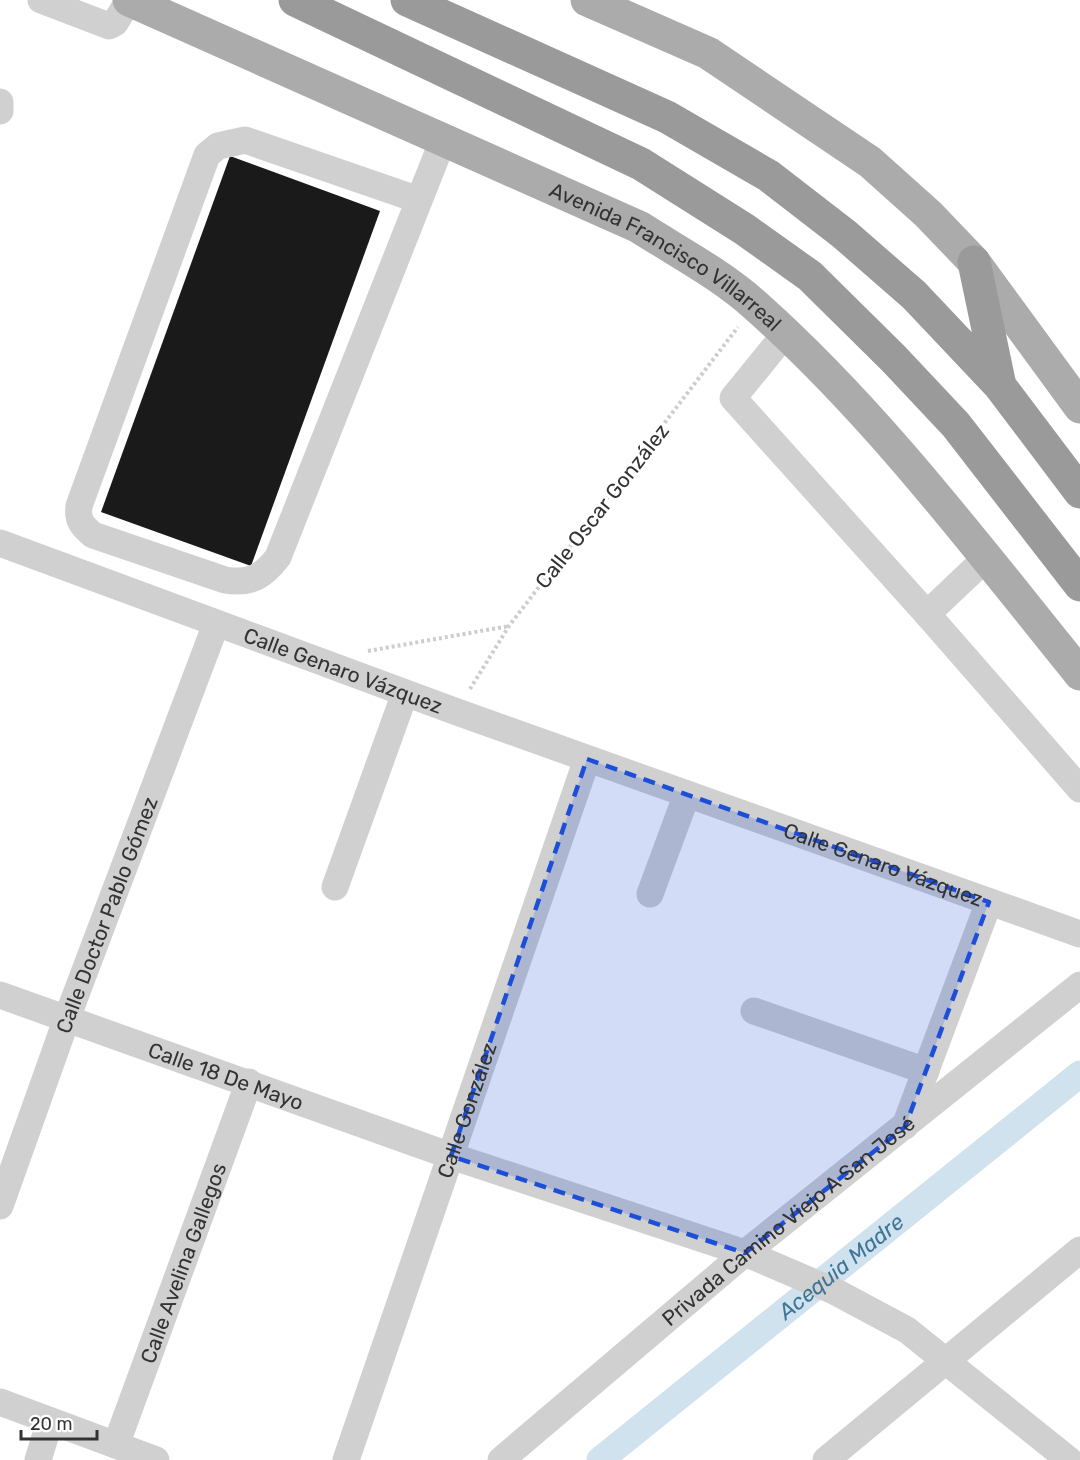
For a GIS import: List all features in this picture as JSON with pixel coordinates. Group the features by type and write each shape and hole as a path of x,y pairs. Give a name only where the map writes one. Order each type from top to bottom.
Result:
{"highway":[{"path":"295,0 641,164 744,229 810,276 894,359 956,425 1080,585"},
{"path":"407,0 667,117 769,176 844,234 914,295 1000,386 1080,492"},
{"path":"974,262 1000,386"}],"main road":[{"name":"Avenida Francisco Villarreal","path":"129,0 639,227 755,304 878,426 1080,674"},
{"path":"587,0 708,53 870,162 928,214 974,262 1080,407"}],"street":[{"path":"41,0 109,26 115,22 129,0"},
{"path":"0,102 0,111"},
{"path":"419,200 245,140 218,146 207,155 79,506 78,518 84,528 93,535 225,580 242,583 259,578 269,569 278,557 443,140"},
{"path":"785,334 733,398 1080,789"},
{"name":"Calle Genaro Vázquez","path":"0,543 216,624 320,659 457,712 1080,934"},
{"path":"927,614 986,558"},
{"name":"Calle Doctor Pablo Gómez","path":"0,1206 67,1018 216,624"},
{"path":"335,887 405,693"},
{"name":"Calle González","path":"346,1460 587,759"},
{"path":"650,894 687,794"},
{"path":"904,1127 989,903"},
{"name":"Privada Camino Viejo A San José","path":"501,1460 745,1253 1080,985"},
{"name":"Calle 18 De Mayo","path":"0,995 451,1156 790,1270 907,1330 943,1362 1069,1460"},
{"path":"754,1011 926,1071"},
{"name":"Calle Avelina Gallegos","path":"116,1445 249,1082"},
{"path":"826,1460 1080,1250"},
{"path":"0,1402 156,1460"},
{"path":"38,1460 50,1421"}],"path":[{"name":"Calle Oscar González","path":"457,712 509,626 755,304"},
{"path":"365,651 509,626"}],"highlighted area":[{"path":"587,759 989,902 905,1127 745,1253 451,1156"}],"building":[{"path":"230,156 380,211 251,566 101,512"}],"waterway":[{"name":"Acequia Madre","path":"600,1460 1080,1074"}]}
